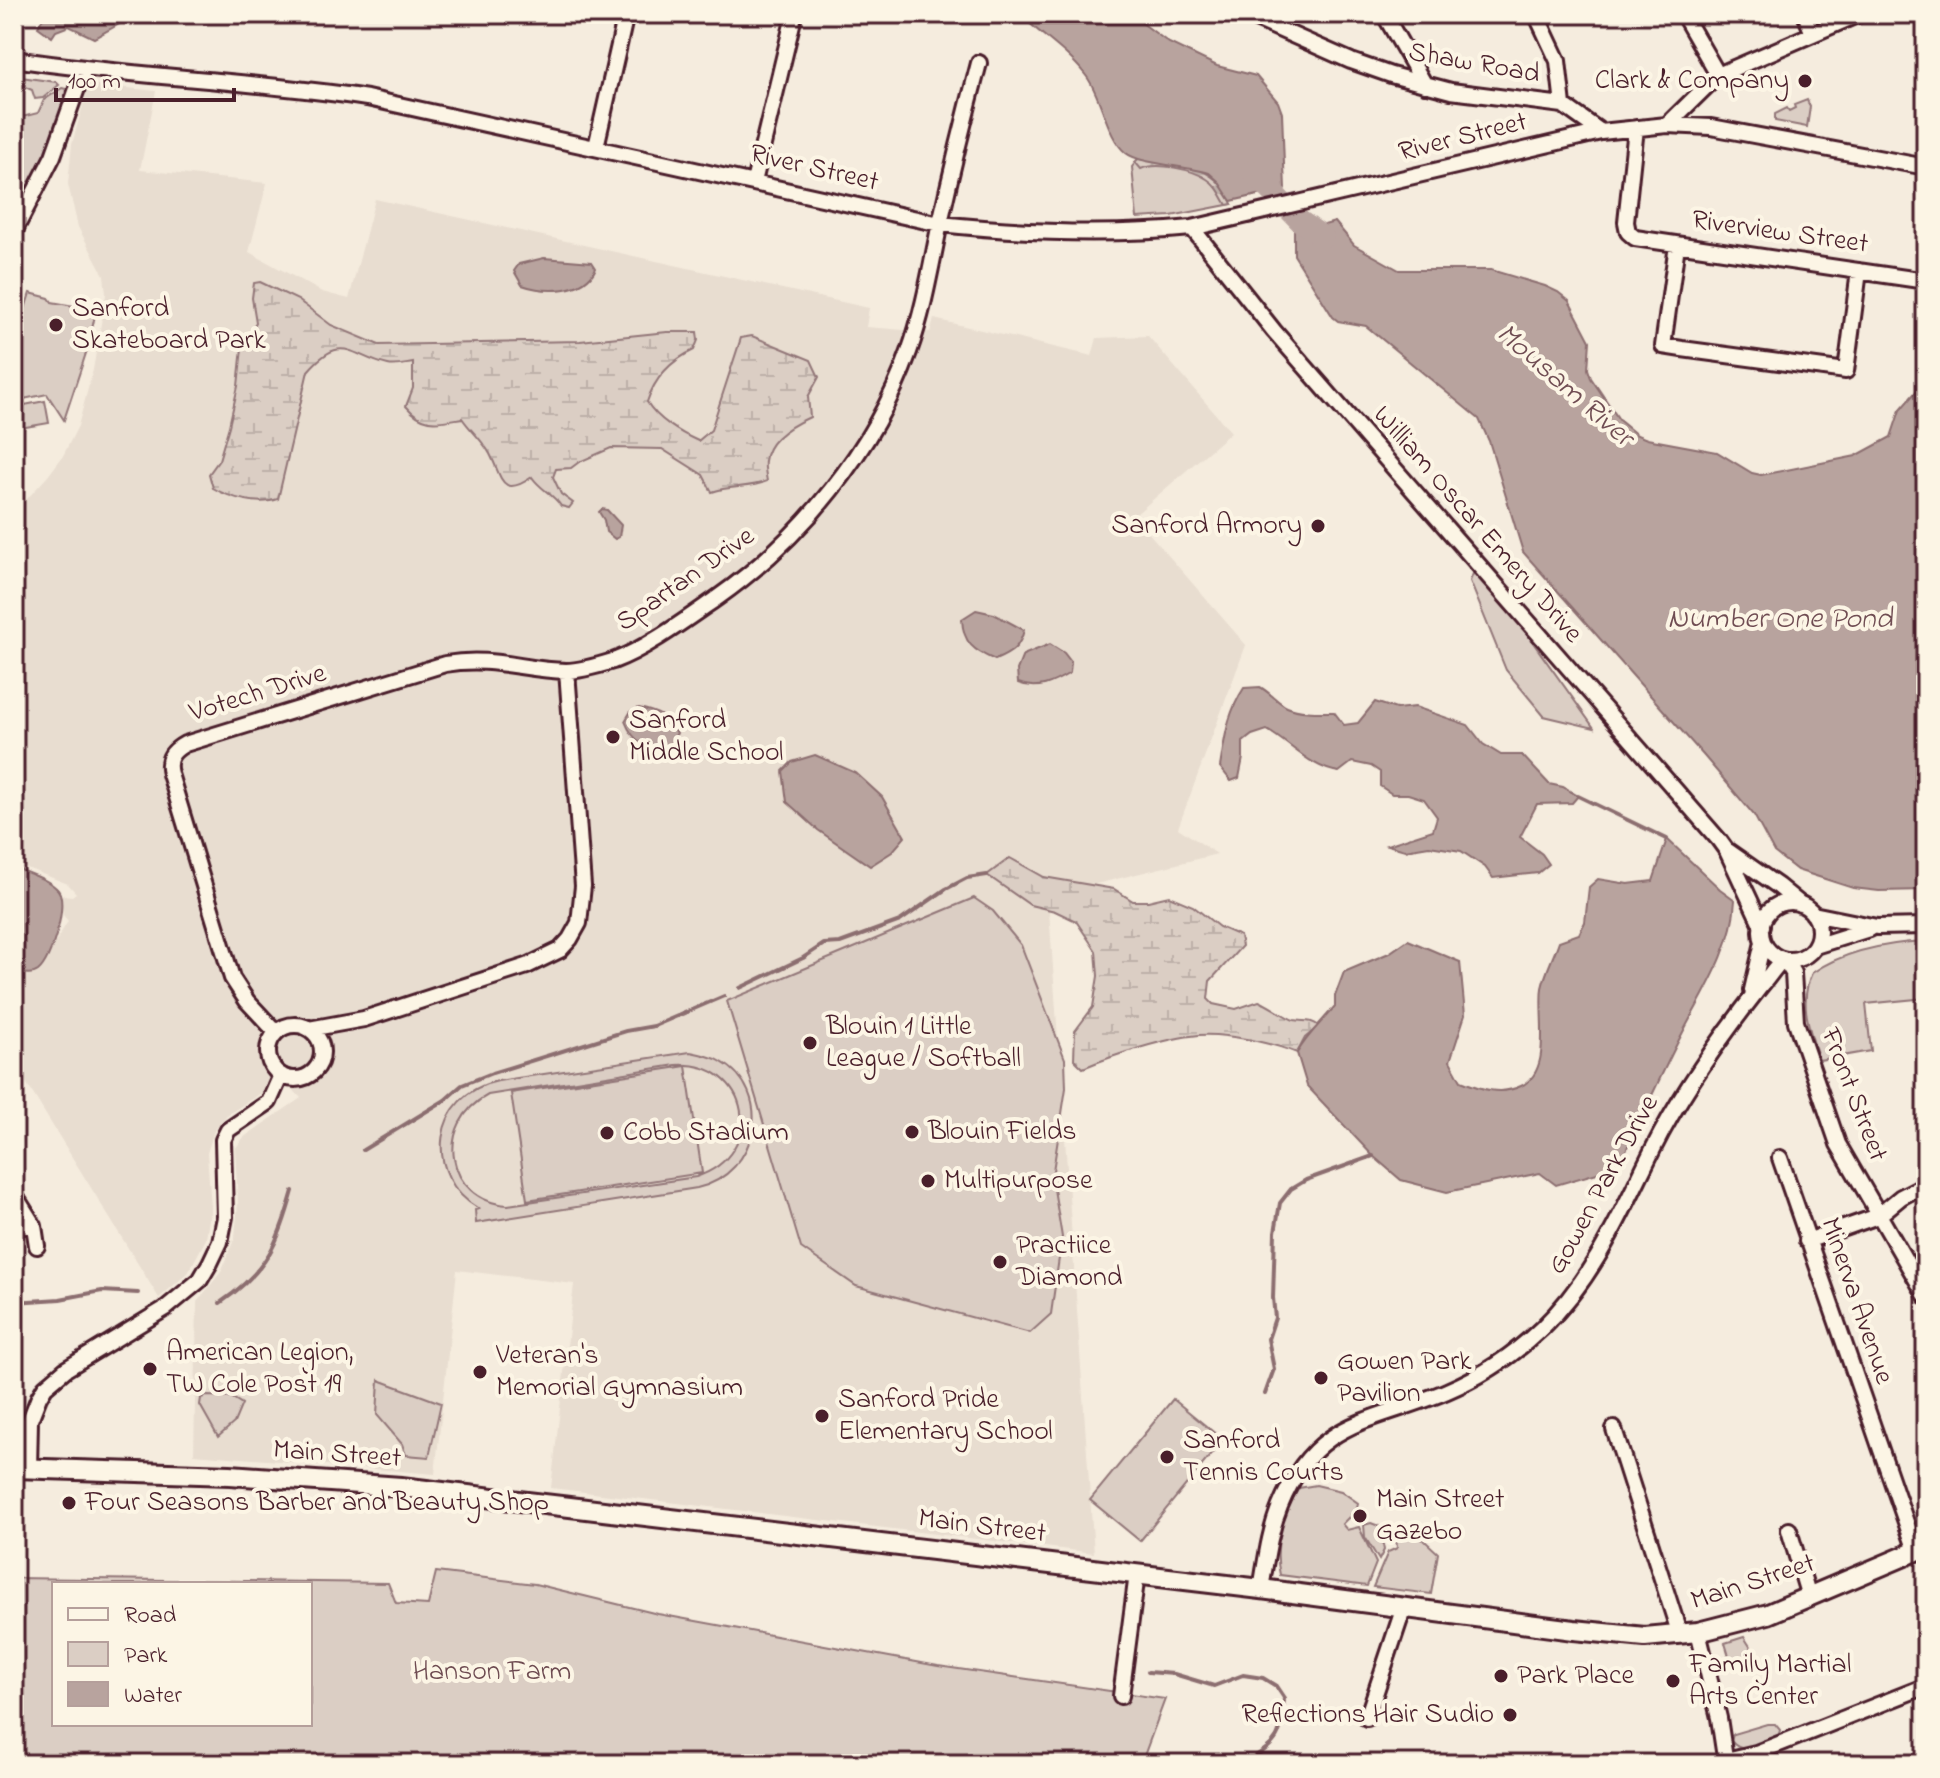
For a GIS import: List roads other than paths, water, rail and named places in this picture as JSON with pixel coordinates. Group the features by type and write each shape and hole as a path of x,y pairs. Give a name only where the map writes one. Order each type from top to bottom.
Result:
{"main road":[{"name":"Main Street","path":"21,1469 230,1475 396,1487 1645,1637 1689,1634 1768,1614 1921,1549"}],"street":[{"path":"596,147 626,14"},
{"name":"Shaw Road","path":"1245,14 1351,61 1425,85 1563,105"},
{"path":"1384,14 1425,85"},
{"path":"1536,14 1558,61 1563,105"},
{"path":"1683,14 1718,75"},
{"path":"1805,14 1813,34"},
{"path":"1667,125 1718,75 1859,14"},
{"path":"754,182 793,20"},
{"name":"River Street","path":"14,59 84,69 273,85 367,98 940,224 1033,233 1087,234 1192,228 1601,132 1667,125 1752,133 1926,167"},
{"name":"Spartan Drive","path":"567,671 614,660 677,626 748,576 805,519 844,472 889,399 909,353 928,285 979,63"},
{"path":"14,232 53,156 84,69"},
{"name":"River Street","path":"1563,105 1601,132"},
{"name":"Riverview Street","path":"1636,128 1626,222 1628,232 1635,238 1926,281"},
{"name":"William Oscar Emery Drive","path":"1192,228 1274,331 1727,851 1800,904"},
{"path":"1677,245 1663,346 1846,371 1859,271"},
{"name":"Votech Drive","path":"276,1032 247,1001 232,978 170,774 169,761 175,749 445,664 490,660 567,671"},
{"path":"309,1029 321,1045 318,1066 301,1078 281,1075 271,1065 268,1051 276,1032 295,1025 309,1029 364,1019 527,966 560,950 570,939 581,915 583,886 567,671"},
{"name":"William Oscar Emery Drive","path":"1727,851 1762,926"},
{"path":"1877,927 1812,950 1798,959 1784,960 1774,955 1763,942 1762,926 1773,908 1791,902 1800,904 1813,914 1877,927 1926,926"},
{"path":"1793,992 1819,928 1813,914"},
{"name":"Gowen Park Drive","path":"1748,1001 1759,969 1763,942"},
{"name":"Gowen Park Drive","path":"1261,1589 1281,1504 1299,1472 1320,1446 1359,1421 1447,1391 1482,1373 1528,1341 1569,1299 1602,1251 1673,1114 1748,1001 1784,960"},
{"name":"Front Street","path":"1784,960 1793,973 1796,1022 1832,1131 1845,1159 1926,1296"},
{"path":"21,1469 30,1420 45,1387 66,1369 166,1308 200,1280 220,1242 225,1217 222,1151 225,1135 269,1102 281,1075"},
{"name":"Minerva Avenue","path":"1780,1158 1807,1241 1921,1549"},
{"path":"1807,1241 1878,1216 1901,1197 1926,1184"},
{"path":"14,1194 34,1226 37,1246"},
{"path":"14,1226 34,1226"},
{"path":"1614,1429 1719,1718 1726,1762 1926,1686"},
{"path":"1789,1530 1809,1597"},
{"path":"1121,1696 1137,1574"},
{"path":"1367,1718 1404,1607"}],"water":[{"path":"45,14 137,14 94,38 69,26 56,31 52,37 38,27"},
{"path":"1020,14 1053,14 1077,19 1081,16 1079,14 1130,14 1169,43 1217,66 1256,76 1278,102 1282,113 1285,189 1231,201 1209,173 1132,157 1114,138 1087,77"},
{"name":"Number One Pond","path":"1313,218 1321,226 1335,222 1354,245 1399,270 1491,270 1558,292 1569,301 1590,341 1588,369 1591,378 1620,421 1647,439 1717,452 1752,473 1761,475 1856,456 1891,437 1900,410 1926,380 1926,890 1853,888 1797,870 1774,852 1754,815 1523,552 1489,441 1479,419 1366,326 1338,321 1333,317 1294,255 1294,226"},
{"path":"544,258 592,262 596,268 583,283 573,287 552,290 522,285 514,271 519,264"},
{"path":"607,510 621,525 619,537 615,539 606,532 599,512"},
{"path":"976,610 994,614 1024,630 1014,649 995,660 971,645 962,619"},
{"path":"1050,644 1071,662 1070,673 1039,686 1018,683 1017,670 1023,655"},
{"path":"1260,687 1292,709 1334,712 1344,725 1358,723 1375,702 1396,709 1415,707 1468,725 1483,744 1501,755 1522,755 1549,784 1563,787 1578,796 1572,803 1537,804 1520,837 1542,854 1549,864 1538,873 1493,878 1485,867 1461,851 1429,846 1405,850 1387,845 1433,830 1437,817 1424,799 1408,794 1392,794 1380,786 1380,772 1371,766 1352,762 1339,772 1319,766 1267,730 1243,742 1239,778 1231,781 1220,767 1230,717 1244,688"},
{"path":"639,708 662,716 674,727 677,733 668,749 647,746 632,734 625,721 631,711"},
{"path":"815,755 856,773 882,797 905,837 892,852 870,866 818,830 787,802 783,771 792,762"},
{"path":"1667,839 1735,900 1733,918 1716,968 1618,1167 1556,1185 1540,1173 1447,1192 1401,1180 1373,1156 1307,1086 1297,1053 1335,1006 1335,996 1344,972 1389,953 1408,940 1460,962 1465,1015 1450,1061 1461,1081 1498,1091 1521,1086 1531,1079 1541,1056 1541,1000 1545,976 1559,941 1579,934 1585,922 1589,887 1598,879 1628,884 1653,881"},
{"path":"14,867 49,883 61,897 60,919 48,956 38,971 26,974 14,971"}],"waterway":[{"name":"Mousam River","path":"1252,171 1300,221 1323,237"},
{"path":"1578,796 1667,839"},
{"path":"740,988 803,958 824,944 840,943 900,921 946,889 967,878 987,875"},
{"path":"363,1150 445,1100 462,1085 626,1031 654,1026 724,996"},
{"path":"1265,1394 1274,1369 1268,1339 1275,1318 1275,1232 1280,1203 1291,1189 1306,1180 1373,1156"},
{"path":"220,1303 249,1279 268,1255 282,1226 293,1191"},
{"path":"14,1302 60,1299 102,1291 138,1293"},
{"path":"1148,1672 1174,1674 1214,1686 1243,1675 1263,1678 1276,1686 1284,1698 1279,1732 1265,1750 1244,1764"}],"place":[{"name":"Clark & Company","path":"1805,81"},
{"name":"Sanford Skateboard Park","path":"56,325"},
{"name":"Sanford Armory","path":"1318,526"},
{"name":"Sanford Middle School","path":"613,737"},
{"name":"Blouin 1 Little League / Softball","path":"810,1043"},
{"name":"Blouin Fields","path":"912,1132"},
{"name":"Cobb Stadium","path":"607,1133"},
{"name":"Multipurpose","path":"928,1181"},
{"name":"Practiice Diamond","path":"1000,1262"},
{"name":"American Legion, TW Cole Post 19","path":"150,1369"},
{"name":"Veteran's Memorial Gymnasium","path":"480,1372"},
{"name":"Gowen Park Pavilion","path":"1321,1378"},
{"name":"Sanford Pride Elementary School","path":"822,1416"},
{"name":"Sanford Tennis Courts","path":"1167,1457"},
{"name":"Four Seasons Barber and Beauty Shop","path":"69,1503"},
{"name":"Main Street Gazebo","path":"1360,1516"},
{"name":"Park Place","path":"1501,1676"},
{"name":"Family Martial Arts Center","path":"1673,1681"},
{"name":"Reflections Hair Sudio","path":"1510,1715"}],"park label":[{"name":"Hanson Farm","path":"492,1672"}]}
